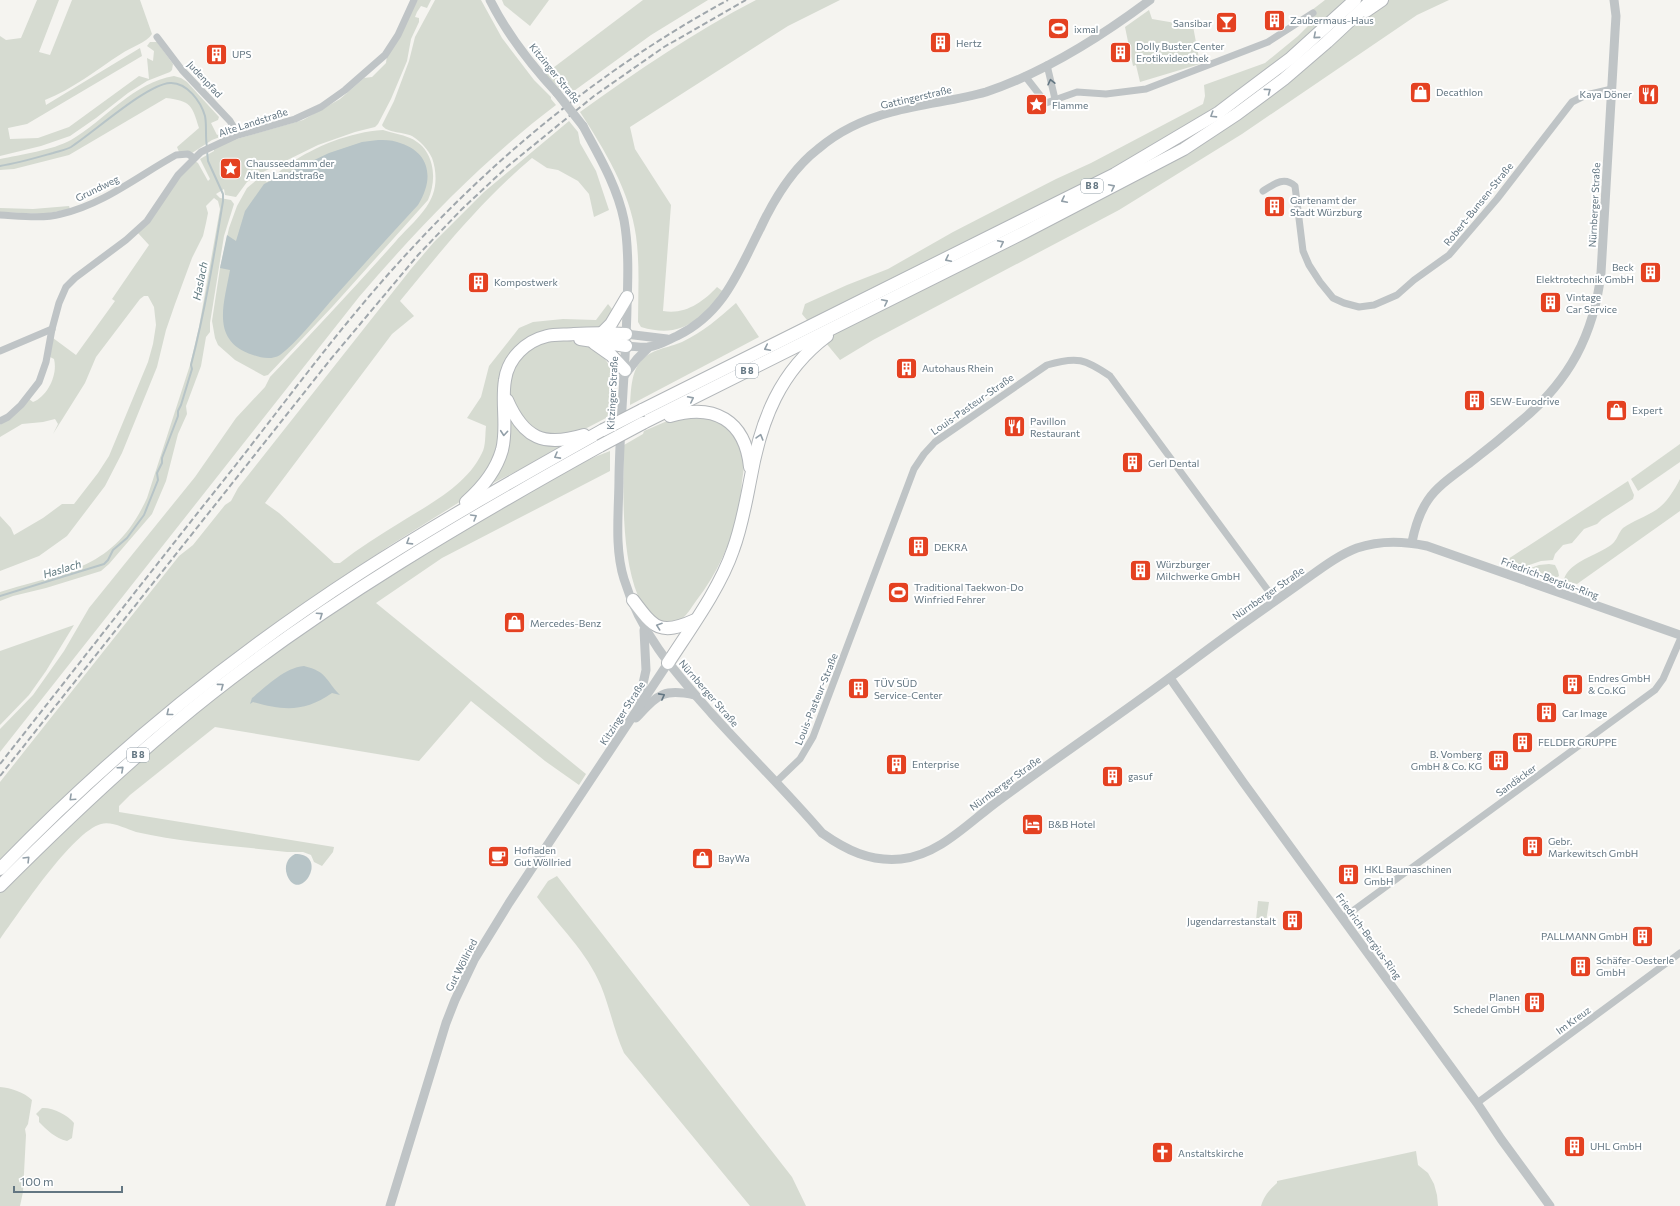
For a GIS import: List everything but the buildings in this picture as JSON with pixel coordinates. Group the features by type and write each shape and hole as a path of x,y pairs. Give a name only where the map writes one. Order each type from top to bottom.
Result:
{"highway":[{"name":"B 8","path":"0,869 40,827 116,758 202,686 301,613 359,574 442,522 603,430 1115,174 1218,113 1291,58 1355,0"},
{"name":"B 8","path":"0,886 124,766 217,689 318,616 411,555 501,501 600,446 1051,218 1184,149 1237,114 1284,79 1372,0"},
{"path":"1349,22 1382,0"},
{"path":"602,332 612,324 627,297"},
{"path":"668,663 722,576 733,551 741,526 751,475 768,411 781,386 794,367 817,344 850,319"},
{"path":"442,522 475,494 487,481 496,466 502,450 505,432 505,379 511,364 519,351 531,342 548,336 602,332 626,340"},
{"path":"563,335 591,341 626,340"},
{"path":"591,341 611,355 625,373"},
{"path":"504,394 513,415 522,426 535,436 558,441 603,430"},
{"path":"644,423 692,411 714,414 723,417 731,424 745,444 749,455 751,475"},
{"path":"633,600 650,622 658,627 669,629 695,620"}],"street":[{"name":"Alte Landstraße","path":"0,422 21,405 39,382 46,362 52,329 59,303 66,287 75,278 126,240 147,221 178,175 201,152 235,136 295,119 321,107 346,90 385,55 398,35 414,0"},
{"name":"Kitzinger Straße","path":"490,0 510,35 540,76 557,93 583,126 606,168 624,219 627,249 627,297 618,526 621,565 624,579 644,628 656,648 668,663 583,791"},
{"name":"Gattingerstraße","path":"626,340 649,347 671,339 700,322 717,306 733,284 782,188 817,149 842,132 860,123 892,112 984,92 1008,84 1048,65 1117,25 1150,0"},
{"name":"Nürnberger Straße","path":"668,663 695,695 822,833 835,842 858,854 874,859 902,859 934,848 952,837 997,802 1170,678 1275,600 1336,559 1358,548 1379,542 1412,542 1416,524 1432,495 1455,474 1527,416 1550,393 1578,355 1594,313 1599,290 1612,89 1616,16 1614,0"},
{"path":"1025,76 1046,103 1077,92 1106,94 1146,89 1268,42 1313,14"},
{"name":"Judenpfad","path":"157,37 182,70 230,120 235,136"},
{"path":"1048,65 1055,99"},
{"name":"Robert-Bunsen-Straße","path":"1263,190 1281,181 1290,182 1295,186 1303,251 1309,265 1320,282 1333,298 1344,303 1359,307 1374,305 1397,295 1414,280 1449,255 1497,199 1572,102 1586,95 1612,89"},
{"name":"Grundweg","path":"0,215 32,216 60,214 101,199 176,155 188,154 194,158"},
{"path":"0,351 52,329"},
{"path":"626,340 655,338 671,339"},
{"path":"625,373 649,347"},
{"name":"Louis-Pasteur-Straße","path":"776,782 800,759 813,737 914,469 924,454 935,442 1047,365 1067,359 1091,363 1110,376 1275,600"},
{"name":"Friedrich-Bergius-Ring","path":"1412,542 1680,635"},
{"path":"638,708 646,670 644,628"},
{"name":"Sandäcker","path":"1343,918 1655,690 1663,679 1680,640"},
{"name":"Friedrich-Bergius-Ring","path":"1170,678 1243,782 1477,1103 1501,1139 1550,1206"},
{"path":"623,732 652,701 661,695 671,692 695,695"},
{"name":"Gut Wöllried","path":"390,1206 446,1023 464,980 494,927 583,791"},
{"name":"Im Kreuz","path":"1477,1103 1680,953"}],"shaded area":[{"path":"37,0 59,0 39,52 50,55 72,0 140,0 152,34 146,40 75,85 45,100 46,105 140,48 142,56 27,124 8,128 10,139 38,138 69,127 139,76 149,79 147,58 153,61 154,51 147,46 150,42 157,42 173,64 172,70 147,81 128,93 70,136 41,146 0,156 0,36 6,40 21,38"},
{"path":"416,0 431,0 427,8 421,6 417,12 415,17 419,18 419,22 411,39 407,61 391,99 375,127 355,132 318,145 259,174 247,182 236,197 225,195 224,189 216,194 220,198 231,200 234,204 224,236 210,323 210,332 206,337 201,366 186,406 187,414 178,434 166,481 152,514 109,564 101,571 0,601 0,592 67,572 104,554 120,540 134,522 147,498 190,365 199,327 220,209 218,201 214,198 206,206 208,213 203,236 192,258 175,304 166,330 157,367 122,453 105,486 67,536 39,556 0,571 0,516 11,528 14,535 43,518 62,504 74,504 109,456 148,362 156,325 154,307 148,296 144,296 140,299 96,357 85,383 53,434 58,424 55,419 22,424 0,437 0,425 29,399 33,402 43,395 51,384 55,371 54,359 50,357 53,338 76,355 115,301 112,299 149,245 138,233 183,173 195,161 198,163 208,181 210,179 200,159 214,151 214,148 230,141 303,120 340,99 364,78 372,77 386,63 387,55"},
{"path":"435,0 481,0 502,38 534,80 551,97 556,105 502,149 452,196 428,220 359,297 0,752 0,729 33,695 64,651 89,608 195,477 236,418 265,387 270,377 417,219 430,201 434,190 436,176 432,158 428,151 412,136 387,130 382,125 394,101 409,61 415,37"},
{"path":"502,0 549,0 530,26 504,5"},
{"path":"643,0 708,0 651,35 567,96 545,74"},
{"path":"756,0 840,0 788,26 630,127 635,149 671,205 663,311 679,311 693,306 706,298 717,287 725,293 697,319 688,325 668,331 641,327 638,322 638,258 633,219 615,171 580,112 666,53 710,25"},
{"path":"1325,0 1449,0 1417,15 1242,134 1119,210 873,340 840,360 802,314 805,304 888,269 953,232 1056,179 1091,163 1203,104 1205,96 1204,85 1265,63 1298,36 1315,19 1312,10"},
{"path":"1149,10 1152,19 1193,26 1200,64 1140,82 1136,65 1133,66 1125,27"},
{"path":"174,76 187,82 219,117 218,120 211,123 217,135 229,130 228,134 212,140 192,153 179,152 177,147 199,128 192,109 186,103 166,98 69,155 14,169 0,170 0,159 27,154 64,144 84,132 133,94 159,80"},
{"path":"569,121 578,132 580,143 596,171 609,210 594,217 589,194 578,181 558,170 547,168 532,158 479,209 400,301 414,316 392,334 265,503 279,513 334,563 340,563 447,493 467,475 482,453 486,426 467,418 481,397 489,366 519,328 533,322 563,319 596,320 608,304 612,309 607,321 600,329 516,348 495,463 466,498 389,546 342,578 276,627 0,863 0,782 179,556 193,545 225,505 231,501 238,488 434,242 484,192"},
{"path":"383,130 410,138 418,143 429,156 432,164 433,182 428,200 333,306 268,375 264,376 235,360 218,345 215,338 212,321 220,268 229,228 237,206 247,188 260,177 267,182 283,168 310,151 346,137 371,131"},
{"path":"378,140 397,142 408,146 417,152 423,159 428,176 427,185 418,205 299,337 280,355 274,358 263,358 239,349 230,341 225,331 223,320 223,308 230,270 220,268 227,235 236,241 245,211 264,184 329,153 362,142"},
{"path":"69,206 70,209 44,214 0,212 0,208 33,209"},
{"path":"736,303 759,337 630,405 633,376 638,365 645,357 655,351 682,342 697,334"},
{"path":"564,339 594,347 607,356 605,359 609,365 612,378 611,414 583,430 553,437 529,427 510,396 509,387 513,370 523,354 541,342"},
{"path":"506,405 521,427 573,443 487,486 498,467"},
{"path":"681,415 718,418 737,439 744,460 744,466 737,514 722,560 706,588 688,612 678,622 669,624 655,621 638,596 632,579 628,561 624,522 624,445 643,434 644,431"},
{"path":"1680,444 1680,462 1638,491 1631,479"},
{"path":"610,451 610,471 442,558 376,603 586,774 579,785 545,761 471,701 419,761 215,727 130,795 119,806 119,812 334,847 333,852 322,866 314,862 311,855 303,852 287,852 192,842 136,832 114,824 105,823 89,830 61,857 0,939 0,892 100,794 206,704 352,597 579,464"},
{"path":"1680,479 1680,511 1577,584 1564,579 1567,573 1578,563 1605,549 1613,543 1623,528 1660,507 1670,496"},
{"path":"1628,481 1634,495 1633,499 1602,519 1597,524 1584,529 1572,543 1563,545 1555,554 1553,560 1541,561 1523,567 1505,561"},
{"path":"1539,565 1555,565 1558,571 1559,576 1556,578 1528,569"},
{"path":"74,625 46,671 29,695 0,725 0,651"},
{"path":"304,666 312,668 322,674 340,695 332,693 313,704 294,708 275,707 253,702 250,704 252,698 276,678 297,667"},
{"path":"295,854 305,856 311,862 309,876 304,882 298,885 292,883 286,872 288,860"},
{"path":"557,876 792,1177 806,1206 750,1206 624,1053 604,994 595,974 572,940 537,897 548,881"},
{"path":"1258,901 1269,902 1266,922 1256,920"},
{"path":"0,1087 17,1091 32,1100 28,1124 25,1129 23,1192 20,1206 0,1206"},
{"path":"42,1108 55,1110 64,1114 74,1123 72,1138 67,1141 59,1138 48,1131 39,1122 39,1117 36,1114"},
{"path":"1416,1151 1418,1165 1428,1173 1434,1184 1438,1206 1261,1206 1265,1196 1277,1183 1277,1181"}],"waterway":[{"name":"Haslach","path":"0,166 69,148 134,100 160,85 170,83 182,86 197,99 205,116 207,147"},
{"name":"Haslach","path":"0,596 104,564 108,560 113,550 127,538 144,515 158,480 157,473 162,463 162,458 178,416 178,411 192,369 191,365 213,263 223,194 208,161 207,151"}],"railway":[{"path":"0,764 322,354 367,299 414,246 485,175 561,110 642,52 684,25 728,0"},
{"path":"0,776 330,360 418,255 462,209 508,166 594,96 664,47 746,0"}],"place":[{"name":"Zaubermaus-Haus","path":"1275,20"},
{"name":"Sansibar","path":"1227,23"},
{"name":"ixmal","path":"1059,29"},
{"name":"Hertz","path":"941,43"},
{"name":"Dolly Buster Center Erotikvideothek","path":"1120,52"},
{"name":"UPS","path":"216,54"},
{"name":"Decathlon","path":"1420,92"},
{"name":"Kaya Döner","path":"1648,94"},
{"name":"Flamme","path":"1037,105"},
{"name":"Chausseedamm der Alten Landstraße","path":"230,169"},
{"name":"Gartenamt der Stadt Würzburg","path":"1275,206"},
{"name":"Beck Elektrotechnik GmbH","path":"1650,273"},
{"name":"Kompostwerk","path":"479,282"},
{"name":"Vintage Car Service","path":"1550,303"},
{"name":"Autohaus Rhein","path":"906,368"},
{"name":"SEW-Eurodrive","path":"1475,401"},
{"name":"Expert","path":"1616,410"},
{"name":"Pavillon Restaurant","path":"1015,427"},
{"name":"Gerl Dental","path":"1132,463"},
{"name":"DEKRA","path":"919,547"},
{"name":"Würzburger Milchwerke GmbH","path":"1140,570"},
{"name":"Traditional Taekwon-Do Winfried Fehrer","path":"898,593"},
{"name":"Mercedes-Benz","path":"515,623"},
{"name":"Endres GmbH & Co.KG","path":"1572,684"},
{"name":"TÜV SÜD Service-Center","path":"859,689"},
{"name":"Car Image","path":"1547,713"},
{"name":"FELDER GRUPPE","path":"1523,742"},
{"name":"B. Vomberg GmbH & Co. KG","path":"1498,760"},
{"name":"Enterprise","path":"896,764"},
{"name":"gasuf","path":"1112,776"},
{"name":"B&B Hotel","path":"1032,824"},
{"name":"Gebr. Markewitsch GmbH","path":"1533,847"},
{"name":"Hofladen Gut Wöllried","path":"498,856"},
{"name":"BayWa","path":"702,858"},
{"name":"HKL Baumaschinen GmbH","path":"1348,875"},
{"name":"Jugendarrestanstalt","path":"1292,921"},
{"name":"PALLMANN GmbH","path":"1643,936"},
{"name":"Schäfer-Oesterle GmbH","path":"1581,966"},
{"name":"Planen Schedel GmbH","path":"1535,1003"},
{"name":"UHL GmbH","path":"1574,1146"},
{"name":"Anstaltskirche","path":"1162,1153"}]}
